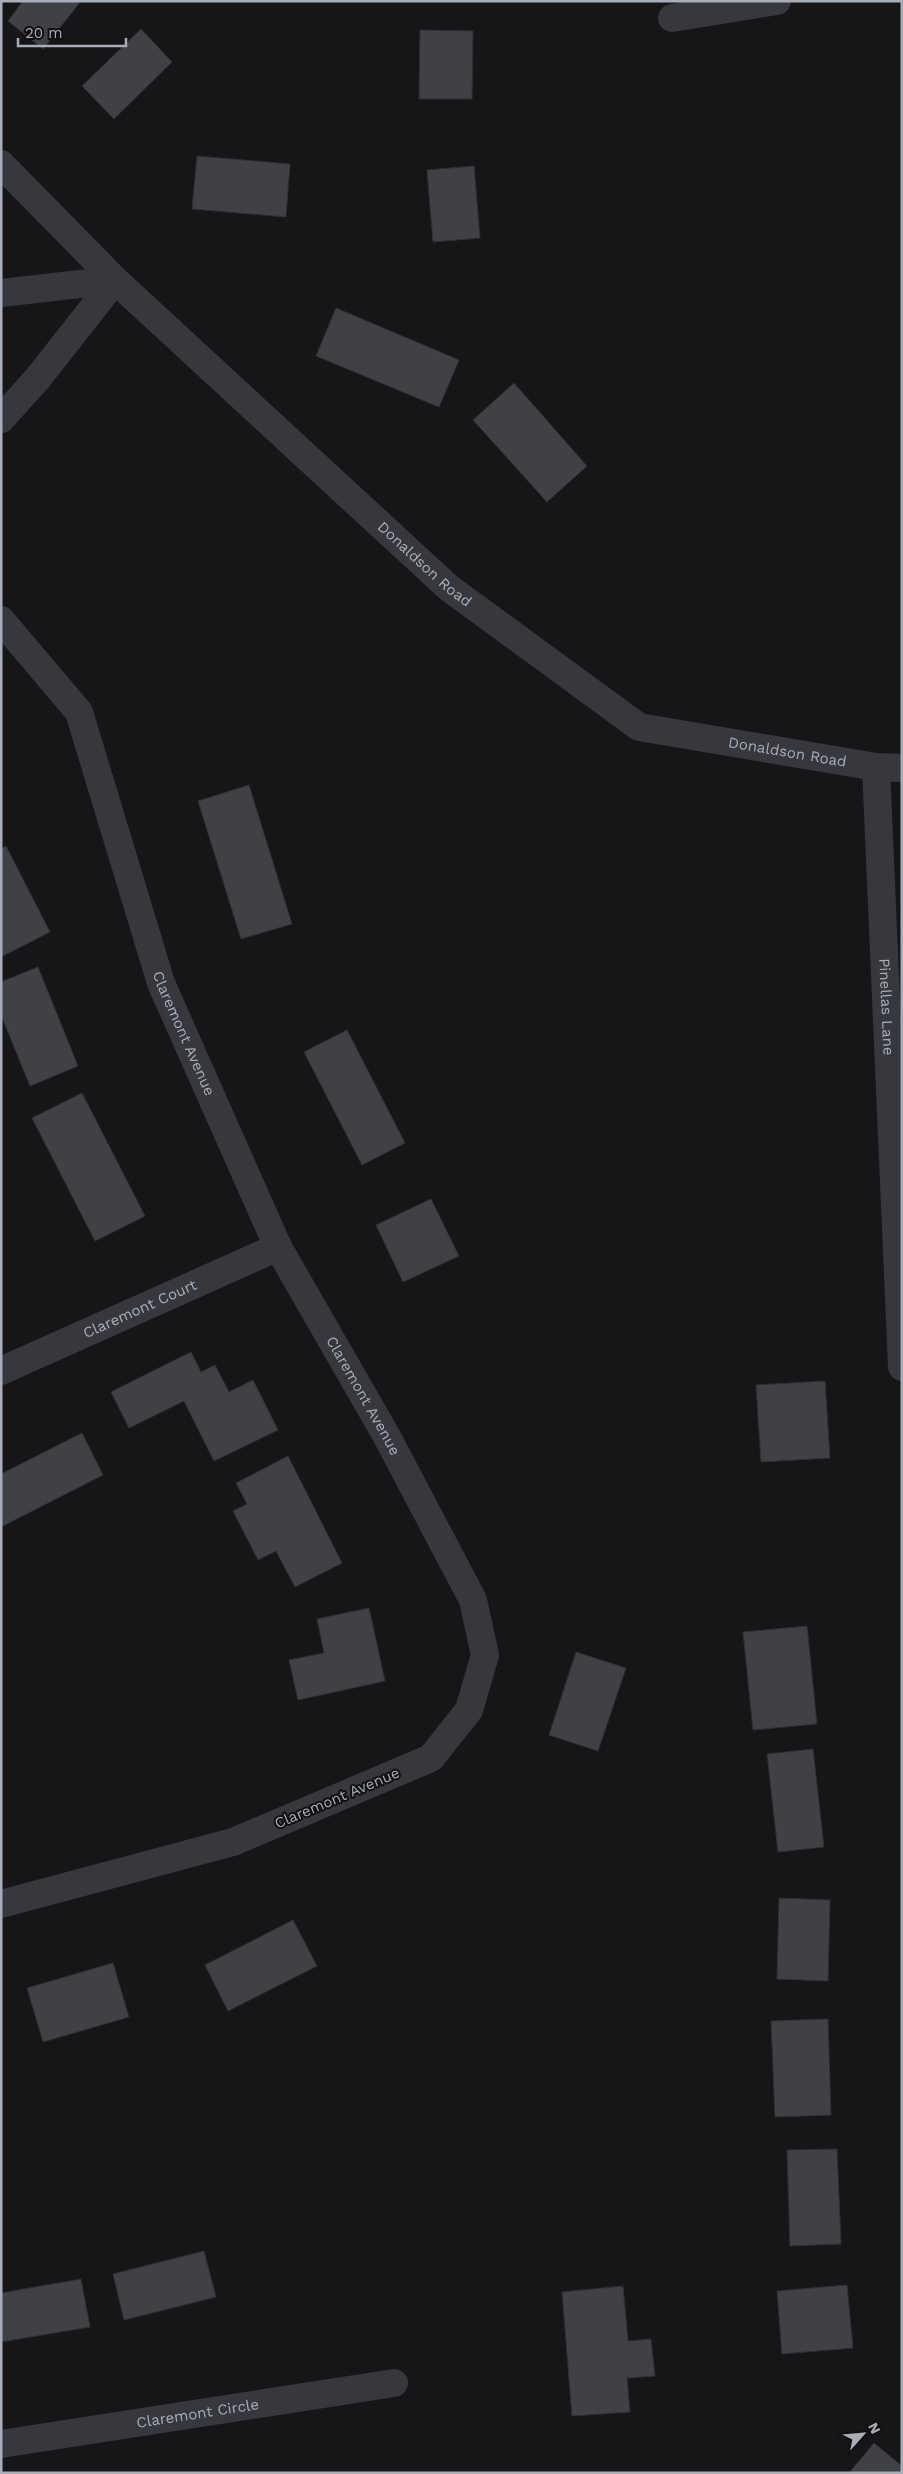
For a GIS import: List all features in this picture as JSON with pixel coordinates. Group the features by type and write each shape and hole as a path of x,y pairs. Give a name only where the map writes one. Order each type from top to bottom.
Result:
{"street":[{"path":"672,18 777,1"},
{"name":"Donaldson Road","path":"1,164 115,280 449,588 639,727 889,767"},
{"path":"1,293 115,280"},
{"path":"1,419 38,378 115,280"},
{"name":"Claremont Avenue","path":"1,620 79,712 161,983 278,1247 386,1435 473,1600 486,1655 469,1710 431,1758 233,1842 1,1904"},
{"name":"Pinellas Lane","path":"889,767 902,1367"},
{"name":"Claremont Court","path":"1,1371 278,1247"},
{"name":"Claremont Circle","path":"1,2444 394,2382"}],"building":[{"path":"23,1 81,1 43,49 8,21"},
{"path":"141,29 172,62 114,119 82,86"},
{"path":"420,30 473,31 472,99 419,99"},
{"path":"197,156 290,164 286,217 192,209"},
{"path":"474,166 480,238 433,242 427,170"},
{"path":"336,308 459,360 439,407 316,356"},
{"path":"514,383 587,466 547,502 473,420"},
{"path":"249,785 292,924 241,939 198,801"},
{"path":"6,846 50,932 1,957 1,849"},
{"path":"38,967 78,1066 30,1086 1,1015 1,982"},
{"path":"347,1030 405,1143 362,1165 304,1052"},
{"path":"82,1093 145,1216 95,1241 32,1118"},
{"path":"431,1199 459,1256 403,1282 376,1225"},
{"path":"191,1352 201,1372 215,1365 229,1392 253,1380 278,1430 214,1461 184,1401 129,1428 111,1392"},
{"path":"825,1381 830,1458 761,1462 756,1385"},
{"path":"82,1433 103,1475 1,1527 1,1474"},
{"path":"288,1456 342,1563 295,1587 276,1551 258,1560 233,1511 247,1504 236,1483"},
{"path":"369,1608 385,1681 298,1700 289,1660 324,1653 317,1619"},
{"path":"807,1626 817,1724 753,1730 743,1632"},
{"path":"576,1652 626,1668 598,1751 549,1735"},
{"path":"813,1749 824,1847 778,1852 767,1754"},
{"path":"779,1898 830,1900 828,1981 777,1979"},
{"path":"293,1920 317,1966 228,2011 205,1965"},
{"path":"113,1963 129,2017 43,2042 27,1988"},
{"path":"828,2019 831,2115 775,2117 771,2021"},
{"path":"837,2149 841,2244 790,2246 787,2150"},
{"path":"204,2251 216,2297 124,2320 113,2274"},
{"path":"81,2279 90,2327 1,2342 1,2293"},
{"path":"847,2285 853,2348 782,2354 777,2291"},
{"path":"623,2286 628,2341 651,2339 655,2376 627,2378 630,2412 572,2416 562,2292"},
{"path":"874,2443 902,2466 902,2473 849,2473"}]}
